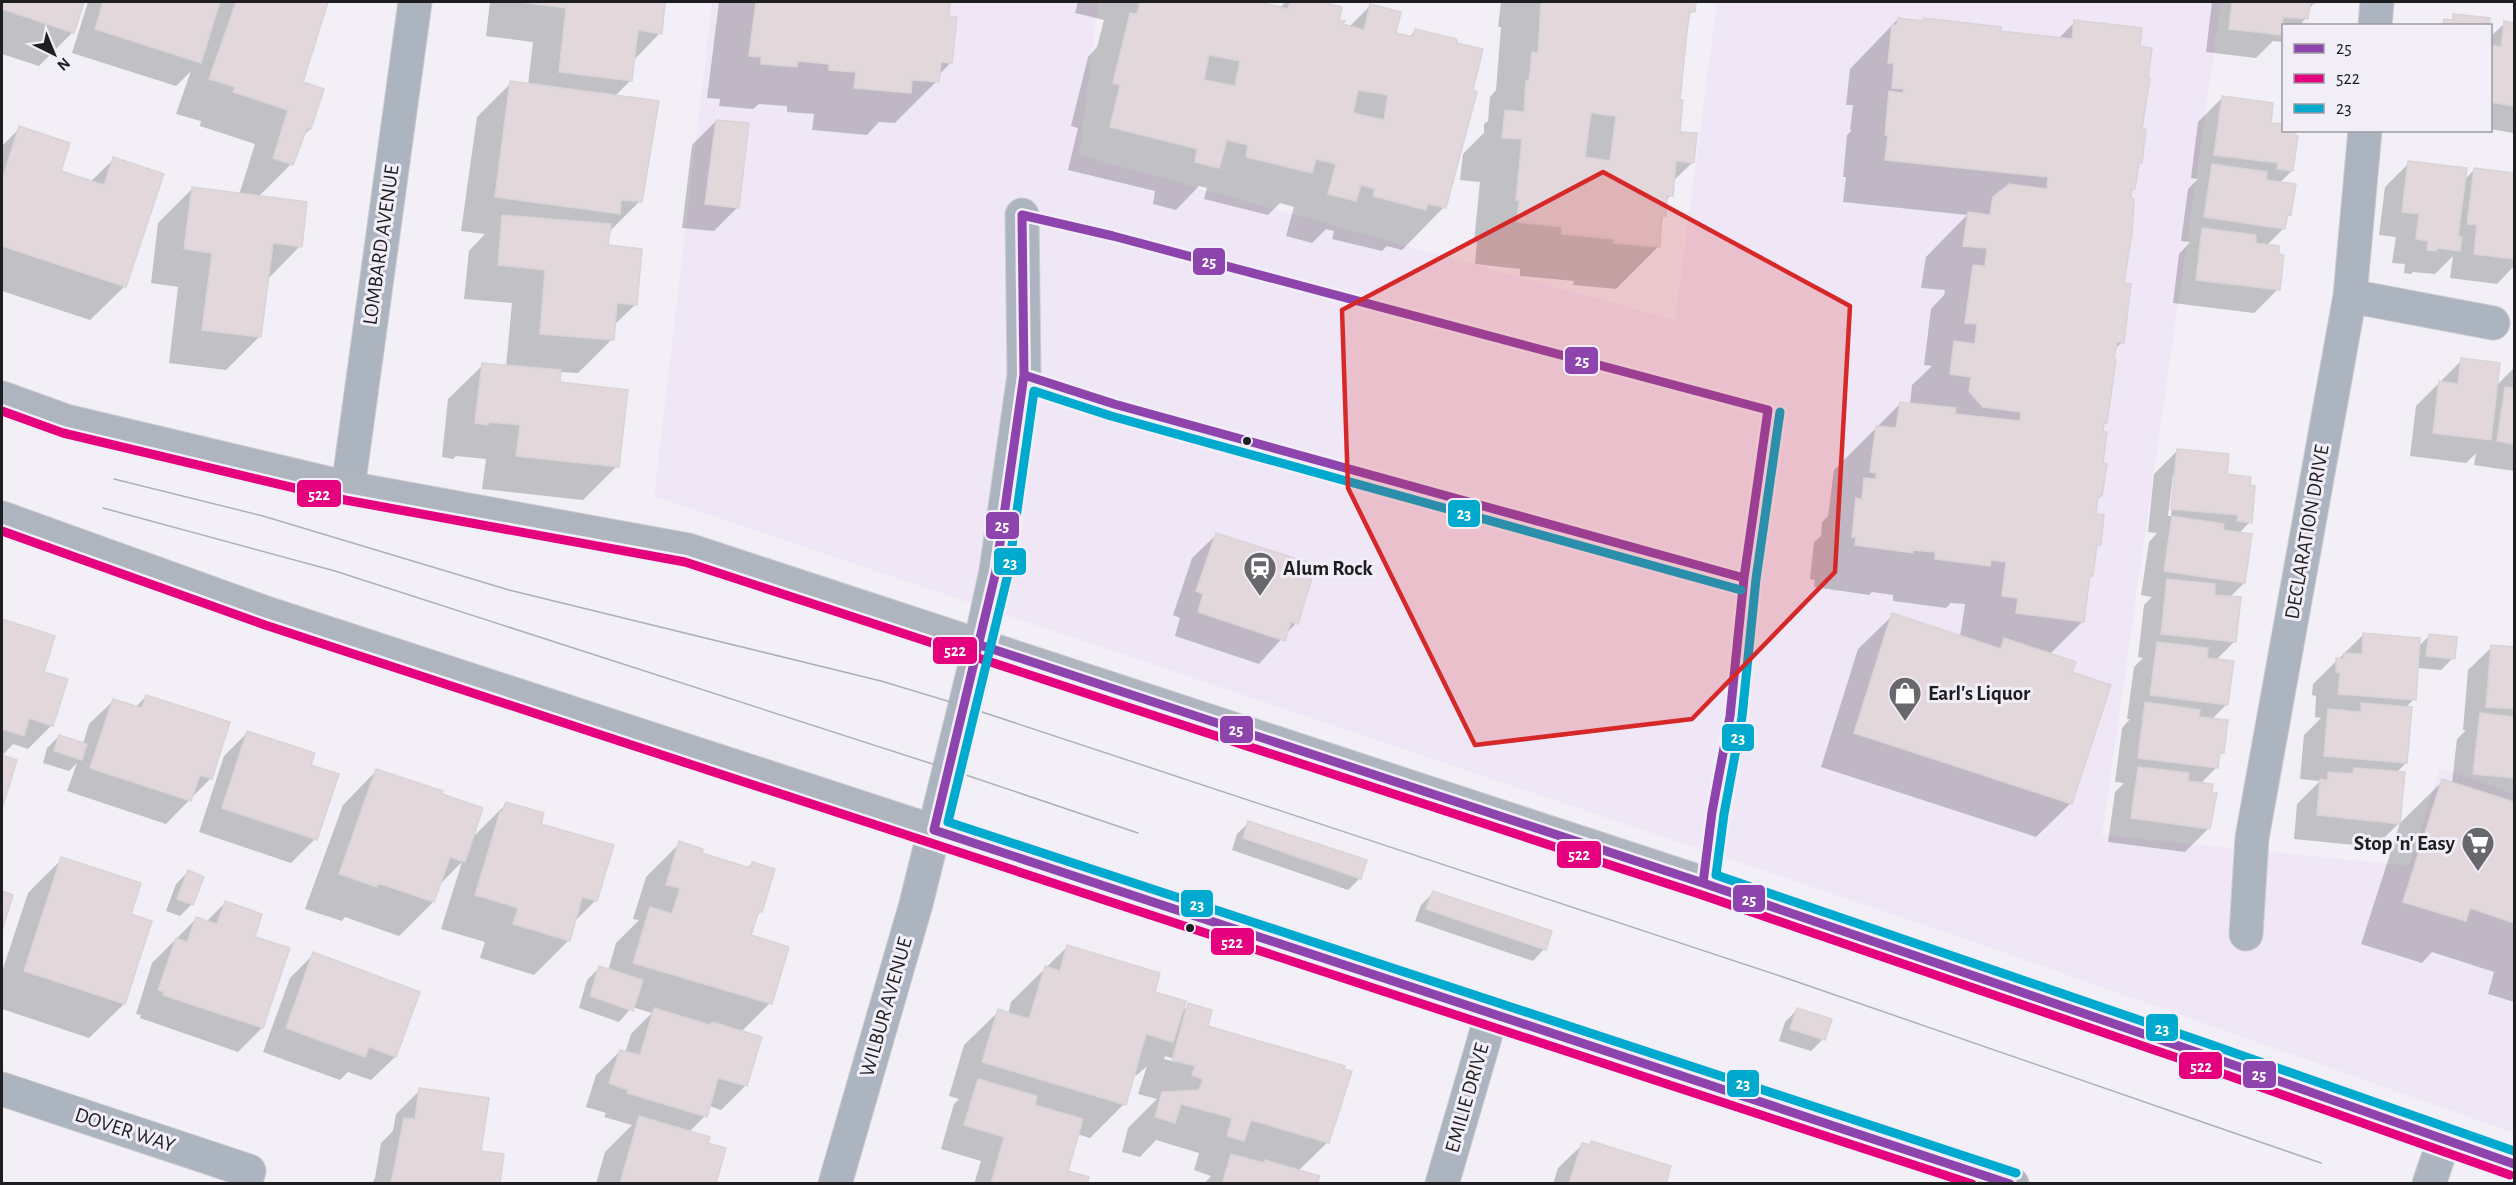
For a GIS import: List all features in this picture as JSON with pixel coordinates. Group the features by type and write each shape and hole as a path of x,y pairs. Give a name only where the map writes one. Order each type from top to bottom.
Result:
{"main road":[{"path":"2,398 66,421 348,488 688,550 1714,887 2208,1056 2514,1164"},
{"path":"2,518 269,614 2012,1184"}],"street":[{"name":"LOMBARD AVENUE","path":"348,488 415,2"},
{"path":"2375,24 2377,2"},
{"name":"DECLARATION DRIVE","path":"2246,934 2252,838 2350,296 2365,132"},
{"name":"WILBUR AVENUE","path":"835,1184 916,904 996,571 1024,375 1022,215"},
{"path":"2350,296 2493,323"},
{"name":"EMILIE DRIVE","path":"1442,1184 1492,1013"},
{"name":"DOVER WAY","path":"2,1089 247,1177"},
{"path":"2429,1184 2444,1140"}],"highlighted area":[{"path":"1603,172 1850,306 1835,572 1692,719 1475,745 1348,488 1342,310"}],"shaded area":[{"path":"712,2 1098,2 1079,155 1675,320 1717,2 2221,2 2102,835 2409,866 2440,768 2514,794 2514,1133 1960,937 654,496"}],"building":[{"path":"2,2 84,2 74,33 2,9"},
{"path":"103,2 220,2 201,63 95,29"},
{"path":"236,2 328,2 303,82 324,89 311,129 307,128 293,165 273,158 288,110 233,92 235,87 209,79"},
{"path":"520,2 665,2 662,34 638,30 632,81 559,72 566,8"},
{"path":"756,2 950,2 949,16 957,17 952,63 941,62 939,82 912,80 911,93 854,88 856,72 829,70 829,64 798,61 797,67 761,64 761,57 749,56"},
{"path":"1140,2 1260,2 1288,9 1290,2 1322,2 1342,7 1339,20 1345,21 1343,24 1364,30 1370,4 1401,12 1396,33 1413,37 1415,29 1457,39 1457,43 1483,49 1473,90 1477,92 1446,208 1428,204 1426,210 1373,196 1375,189 1361,185 1356,201 1328,194 1336,164 1316,159 1312,173 1246,157 1248,145 1227,140 1219,168 1195,162 1197,149 1110,127 1120,85 1113,83 1130,13 1137,14","holes":["1209,55 1240,61 1235,86 1204,80","1358,90 1388,95 1384,120 1353,113"]},
{"path":"1541,2 1696,2 1695,12 1690,11 1680,100 1683,100 1680,132 1697,133 1694,163 1676,161 1673,196 1667,196 1666,216 1662,216 1660,247 1614,243 1615,239 1562,234 1562,227 1517,222 1519,200 1516,200 1522,139 1502,138 1505,110 1524,112 1526,80 1529,81 1532,52 1538,53","holes":["1591,113 1616,116 1610,161 1585,157"]},
{"path":"2232,2 2317,2 2310,3 2308,19 2283,17 2281,35 2229,29"},
{"path":"2453,14 2490,18 2489,24 2443,24 2444,19 2453,20"},
{"path":"1898,18 1923,21 1924,18 2001,27 2001,31 2072,39 2074,20 2142,28 2140,46 2152,48 2142,129 2146,129 2142,163 2139,163 2135,189 2131,189 2131,198 2134,199 2132,233 2124,283 2131,284 2124,343 2117,342 2107,423 2104,422 2103,432 2107,432 2103,463 2107,464 2102,496 2098,496 2096,514 2104,515 2101,545 2097,545 2093,576 2090,575 2084,622 2016,613 2018,598 2002,596 2006,562 1991,560 1990,566 1935,559 1935,552 1913,550 1913,553 1855,545 1856,537 1852,537 1856,498 1862,500 1864,478 1876,479 1876,473 1870,472 1876,426 1896,428 1900,402 1956,408 1955,414 2020,421 2021,412 1983,407 1969,391 1971,377 1950,374 1954,341 1975,344 1977,324 1965,323 1973,265 1985,266 1987,248 1963,246 1968,212 1990,215 1993,197 2009,184 2047,189 2048,177 1885,160 1889,91 1903,93 1904,89 1892,88 1894,63 1888,63 1892,25 1897,25"},
{"path":"2504,21 2514,23 2514,106 2492,102 2492,45 2501,47"},
{"path":"510,81 659,101 642,202 621,200 620,214 495,197"},
{"path":"2222,96 2273,103 2271,123 2282,124 2282,132 2295,132 2294,135 2298,136 2293,171 2277,169 2278,163 2214,155"},
{"path":"716,120 749,123 739,208 705,204"},
{"path":"19,126 70,143 61,171 104,185 113,157 164,174 126,287 2,246 2,180"},
{"path":"2408,161 2467,168 2458,236 2462,237 2460,251 2437,248 2436,251 2427,250 2428,241 2416,239 2419,214 2402,212"},
{"path":"2212,164 2267,172 2266,180 2296,184 2291,215 2288,214 2285,229 2204,217"},
{"path":"2474,168 2514,173 2514,259 2474,254 2477,225 2467,224"},
{"path":"192,187 307,202 302,247 273,243 261,337 202,330 212,253 184,249"},
{"path":"502,215 611,224 608,245 642,249 637,305 617,303 614,340 540,334 545,270 498,265"},
{"path":"2202,228 2256,235 2256,243 2279,246 2279,254 2284,255 2280,290 2196,280"},
{"path":"2461,358 2500,363 2491,440 2433,433 2439,381 2458,384"},
{"path":"482,363 561,370 560,382 628,390 619,467 516,456 520,425 475,423"},
{"path":"2505,387 2514,388 2514,444 2497,441"},
{"path":"2177,449 2229,454 2227,474 2251,477 2250,485 2255,486 2252,523 2237,521 2238,515 2171,509"},
{"path":"2172,516 2224,524 2223,530 2252,534 2245,583 2164,571"},
{"path":"1216,533 1316,565 1298,624 1291,622 1285,641 1198,612 1203,594 1196,591"},
{"path":"2167,579 2215,584 2215,595 2241,597 2236,642 2161,634"},
{"path":"1892,613 2001,649 2004,638 2076,662 2072,672 2111,685 2072,804 1854,733"},
{"path":"2,619 55,636 44,672 68,679 53,726 29,718 24,736 2,729"},
{"path":"2363,633 2420,638 2416,700 2338,694 2340,673 2336,672 2336,658 2344,659 2344,653 2362,654"},
{"path":"2429,634 2457,637 2455,659 2426,656"},
{"path":"2157,642 2208,648 2207,658 2234,661 2228,705 2150,695"},
{"path":"2491,645 2514,647 2514,709 2486,707"},
{"path":"146,695 230,722 212,779 200,775 191,801 90,768 113,699 142,708"},
{"path":"2145,702 2200,710 2199,717 2228,720 2224,753 2220,753 2218,768 2138,758"},
{"path":"2361,703 2412,707 2407,763 2324,756 2328,709 2361,712"},
{"path":"2480,713 2514,717 2514,778 2473,774"},
{"path":"247,731 315,753 311,765 339,774 317,840 222,808"},
{"path":"59,735 87,744 82,760 54,751"},
{"path":"2,755 17,760 2,809"},
{"path":"2138,767 2189,773 2188,781 2213,784 2212,793 2217,793 2210,829 2131,818"},
{"path":"2354,768 2405,772 2400,824 2317,815 2320,779 2328,780 2328,772 2353,774"},
{"path":"376,769 443,791 442,794 483,808 465,862 450,857 434,902 378,883 377,887 339,874"},
{"path":"2442,779 2514,802 2514,923 2470,908 2466,921 2403,902"},
{"path":"506,802 544,813 541,824 614,845 597,901 582,897 570,941 513,924 518,908 475,895 500,812"},
{"path":"1248,821 1367,860 1361,879 1243,838"},
{"path":"679,841 703,849 702,853 750,868 752,862 775,869 762,912 759,911 751,935 789,947 772,1004 633,963 650,907 672,914 680,888 666,885"},
{"path":"61,857 141,883 131,914 152,921 125,1004 24,971"},
{"path":"188,870 204,877 193,905 177,899"},
{"path":"2,891 13,895 2,931"},
{"path":"1433,891 1552,931 1546,950 1426,909"},
{"path":"225,901 262,914 255,937 290,948 263,1028 163,995 164,992 158,990 176,938 187,942 196,917 217,924"},
{"path":"1067,945 1160,973 1155,992 1186,1001 1173,1042 1146,1034 1126,1105 982,1062 998,1009 1029,1019 1045,966 1060,971"},
{"path":"313,952 420,992 396,1057 369,1047 365,1057 286,1028"},
{"path":"599,966 643,980 633,1011 590,996"},
{"path":"1188,1003 1212,1010 1208,1026 1345,1066 1344,1069 1352,1071 1329,1143 1251,1120 1244,1141 1227,1136 1232,1118 1181,1104 1175,1123 1155,1117 1162,1092 1199,1090 1203,1079 1192,1075 1195,1066 1172,1060"},
{"path":"654,1008 710,1025 712,1022 762,1037 747,1086 718,1078 707,1117 627,1093 628,1090 609,1083 620,1050 640,1055"},
{"path":"1797,1008 1832,1019 1825,1040 1790,1029"},
{"path":"978,1079 1037,1096 1035,1105 1083,1119 1068,1171 1089,1177 1087,1184 991,1184 1004,1137 964,1125"},
{"path":"419,1088 489,1098 481,1151 504,1154 500,1184 391,1184 404,1118 415,1119"},
{"path":"639,1116 710,1137 708,1143 726,1148 716,1184 620,1184"},
{"path":"1591,1141 1671,1166 1666,1184 1569,1184 1582,1143 1590,1145"},
{"path":"1231,1154 1264,1163 1265,1160 1320,1176 1317,1184 1222,1184"}],"tram line":[{"path":"114,479 263,516 509,590 881,681 964,706 1786,978 2321,1163"},
{"path":"103,508 335,571 948,769 1138,833"}],"transit line":[{"name":"25","path":"1022,215 1113,236 1768,410"},
{"name":"25","path":"934,830 996,571 1024,375 1022,215"},
{"name":"25","path":"1024,375 1114,404 1744,578"},
{"name":"23","path":"1741,590 1111,416 1034,391 1008,574 948,822 2016,1173"},
{"name":"25","path":"1703,883 1712,812 1730,716 1744,578 1768,410"},
{"name":"522","path":"2,411 63,433 345,500 685,562 1699,894 2204,1067 2510,1175"},
{"name":"23","path":"1780,412 1756,579 1742,717 1724,814 1716,875 2514,1151"},
{"name":"522","path":"2,531 265,625 1972,1184"},
{"name":"25","path":"980,645 1703,883 2208,1056 2514,1164"},
{"name":"25","path":"934,830 2010,1184"}],"place":[{"name":"Alum Rock","path":"1260,597"},
{"name":"Earl's Liquor","path":"1905,722"},
{"name":"Stop 'n' Easy","path":"2478,872"}]}
